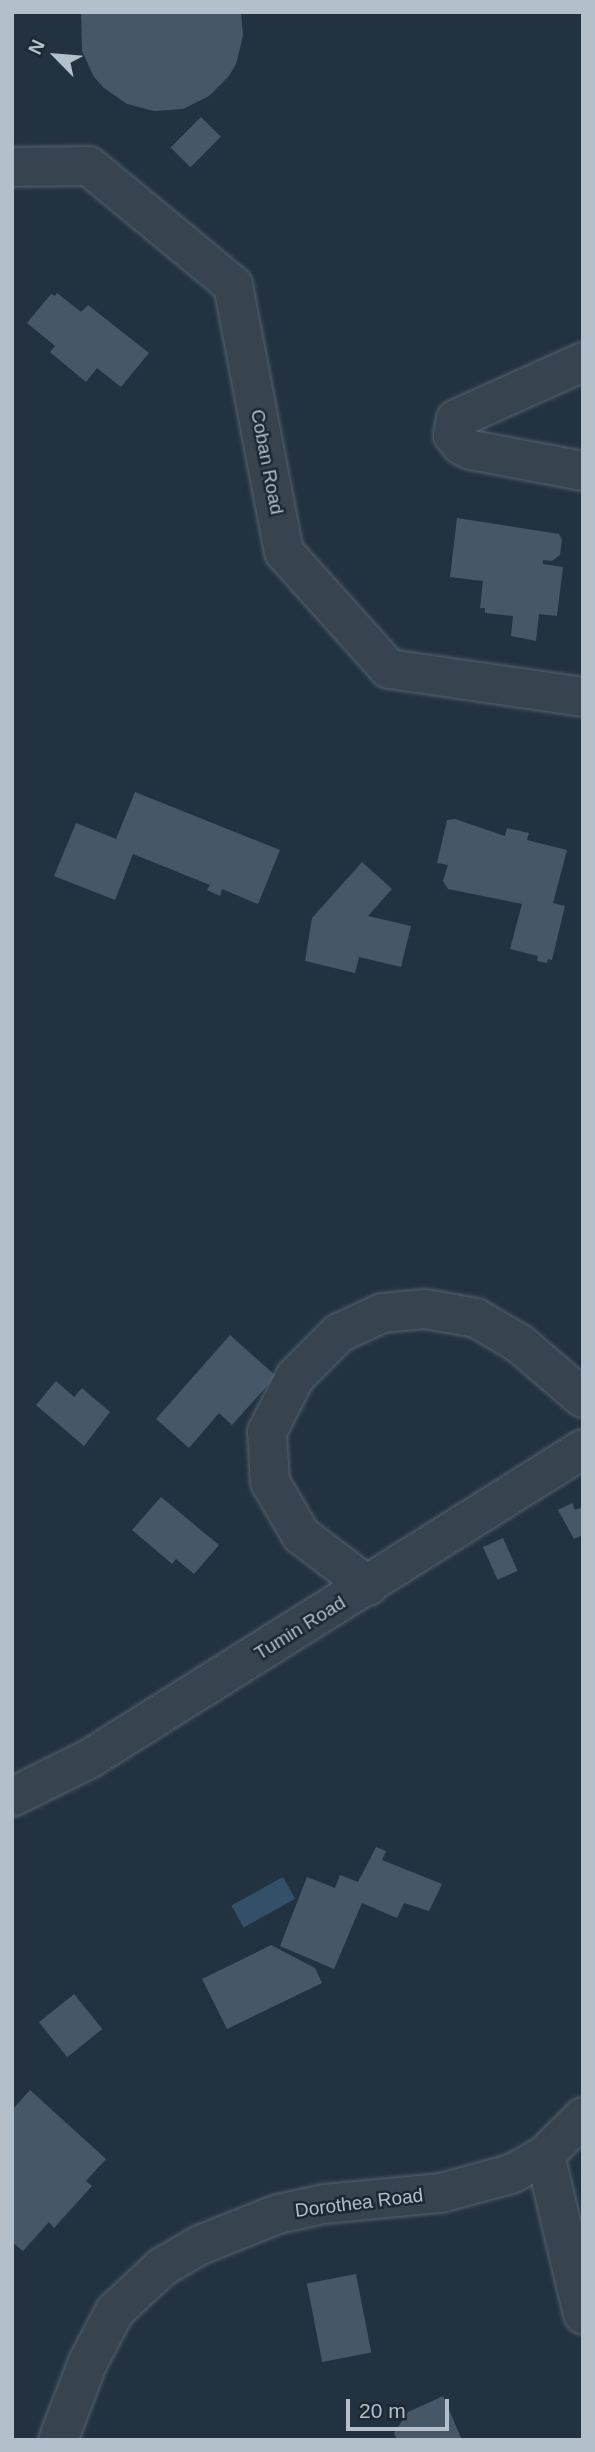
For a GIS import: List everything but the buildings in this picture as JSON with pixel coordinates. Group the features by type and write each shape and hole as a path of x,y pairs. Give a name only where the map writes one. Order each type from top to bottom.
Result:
{"street":[{"name":"Coban Road","path":"12,167 89,166 233,285 284,552 389,669 583,697"},
{"path":"583,362 456,419 453,435 461,445 471,450 583,471"},
{"path":"368,1586 301,1535 270,1482 267,1432 295,1377 339,1333 382,1313 425,1309 476,1318 520,1344 583,1398"},
{"name":"Tumin Road","path":"12,1797 89,1759 583,1449"},
{"name":"Dorothea Road","path":"58,2440 88,2362 115,2311 162,2267 200,2245 278,2214 324,2204 442,2193 478,2186 511,2174 545,2155 583,2117"},
{"path":"545,2155 583,2315"}],"water":[{"path":"283,1877 295,1899 244,1927 231,1906"}]}
